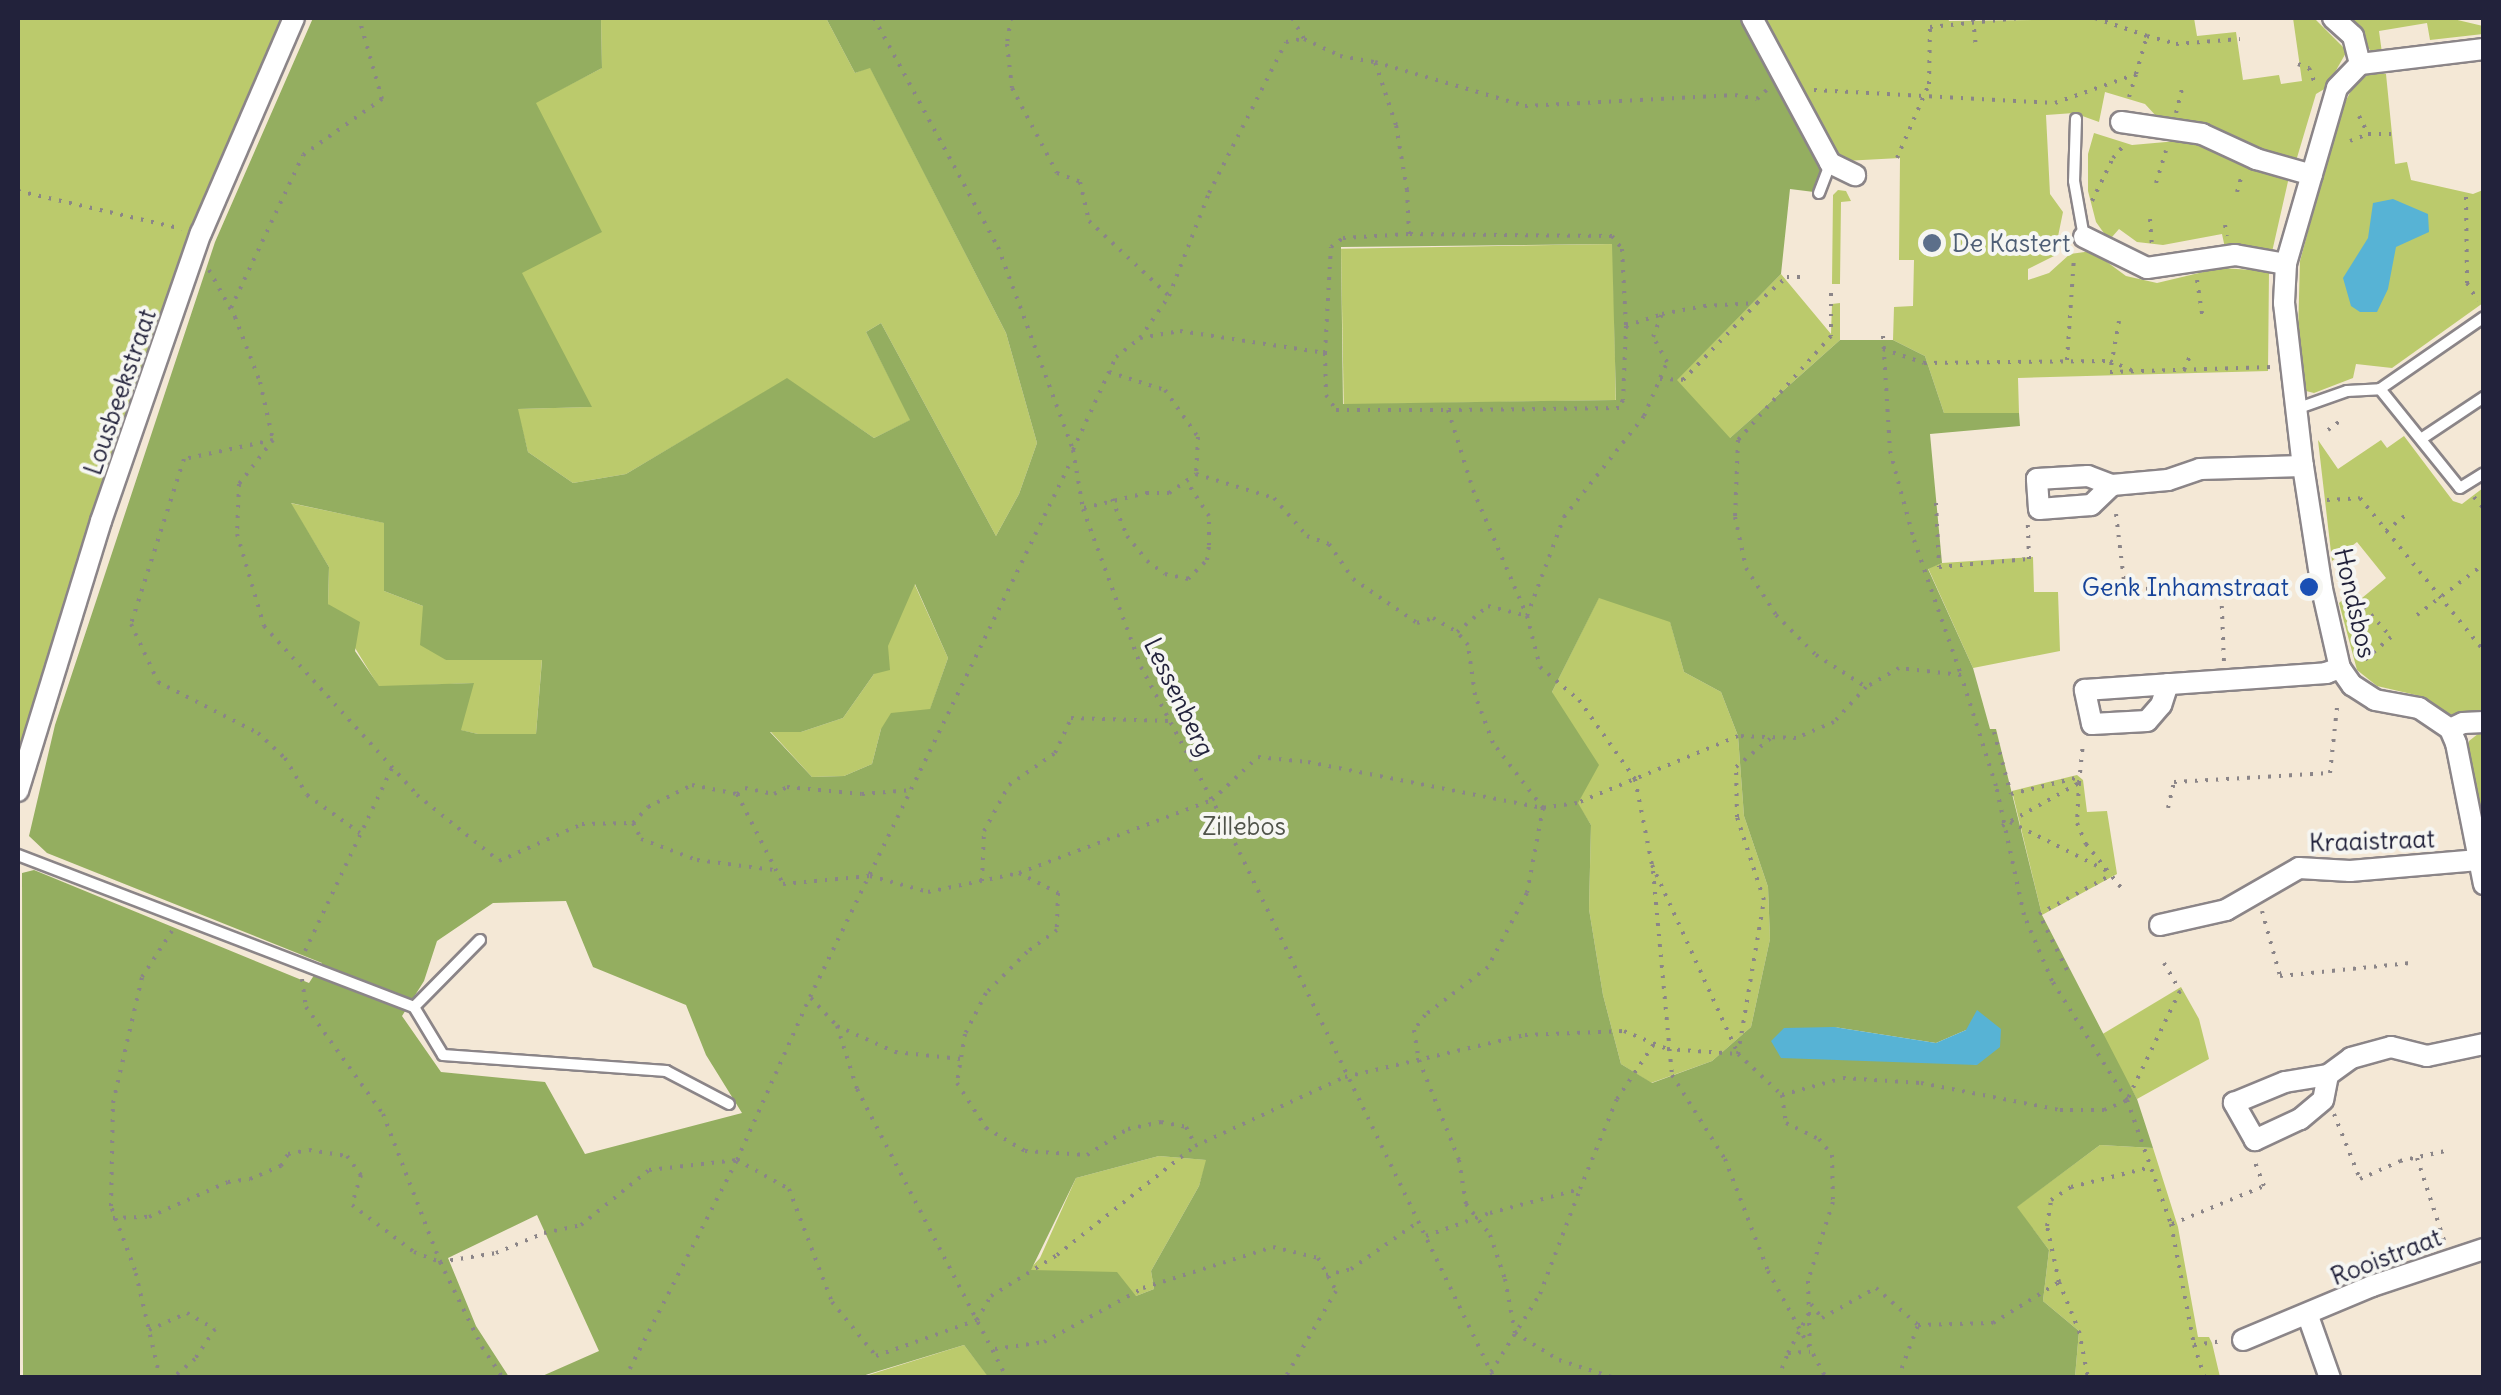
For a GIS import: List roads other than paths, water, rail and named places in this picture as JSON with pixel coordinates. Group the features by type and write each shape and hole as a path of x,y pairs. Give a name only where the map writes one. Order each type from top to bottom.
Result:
{"street":[{"name":"Lousbeekstraat","path":"18,792 101,521 201,234 294,18"},
{"path":"1752,18 1830,164 1855,175"},
{"path":"2333,18 2353,36 2360,64 2484,49"},
{"name":"Hondsbos","path":"2360,64 2337,88 2286,264 2284,303 2296,408 2322,589 2340,668 2352,685 2376,700 2420,708 2450,729"},
{"path":"2121,122 2202,134 2256,159 2312,175"},
{"path":"2084,237 2147,268 2235,255 2286,264"},
{"path":"2112,485 2168,480 2200,470 2304,466"},
{"path":"2168,684 2326,673 2340,668"},
{"path":"2484,722 2463,722 2450,729 2484,884"},
{"name":"Kraaistraat","path":"2160,925 2226,910 2299,868 2350,871 2480,860"},
{"path":"2328,1075 2351,1058 2391,1048 2427,1056 2484,1044"},
{"name":"Rooistraat","path":"2240,1340 2308,1316 2372,1286 2484,1249"},
{"name":"Rooistraat","path":"2308,1316 2330,1378"}],"lane":[{"path":"2076,119 2074,181 2084,237"},
{"path":"1819,193 1830,164"},
{"path":"2296,408 2364,388 2380,389 2484,317"},
{"path":"2363,374 2364,388"},
{"path":"2380,389 2460,488 2484,473"},
{"path":"2422,438 2484,397"},
{"path":"18,855 414,1007 443,1055 666,1071 729,1104"},
{"path":"414,1007 480,940"}],"water":[{"path":"2393,199 2428,214 2429,232 2396,247 2388,289 2377,312 2360,312 2351,306 2343,278 2368,238 2373,203"},
{"path":"1977,1010 2001,1029 2000,1047 1977,1065 1781,1058 1771,1041 1784,1028 1834,1027 1936,1043 1966,1030"}],"place":[{"name":"De Kastert","path":"1932,243"},
{"name":"Genk Inhamstraat","path":"2309,587"}],"park label":[{"name":"Zillebos","path":"1244,826"}]}
